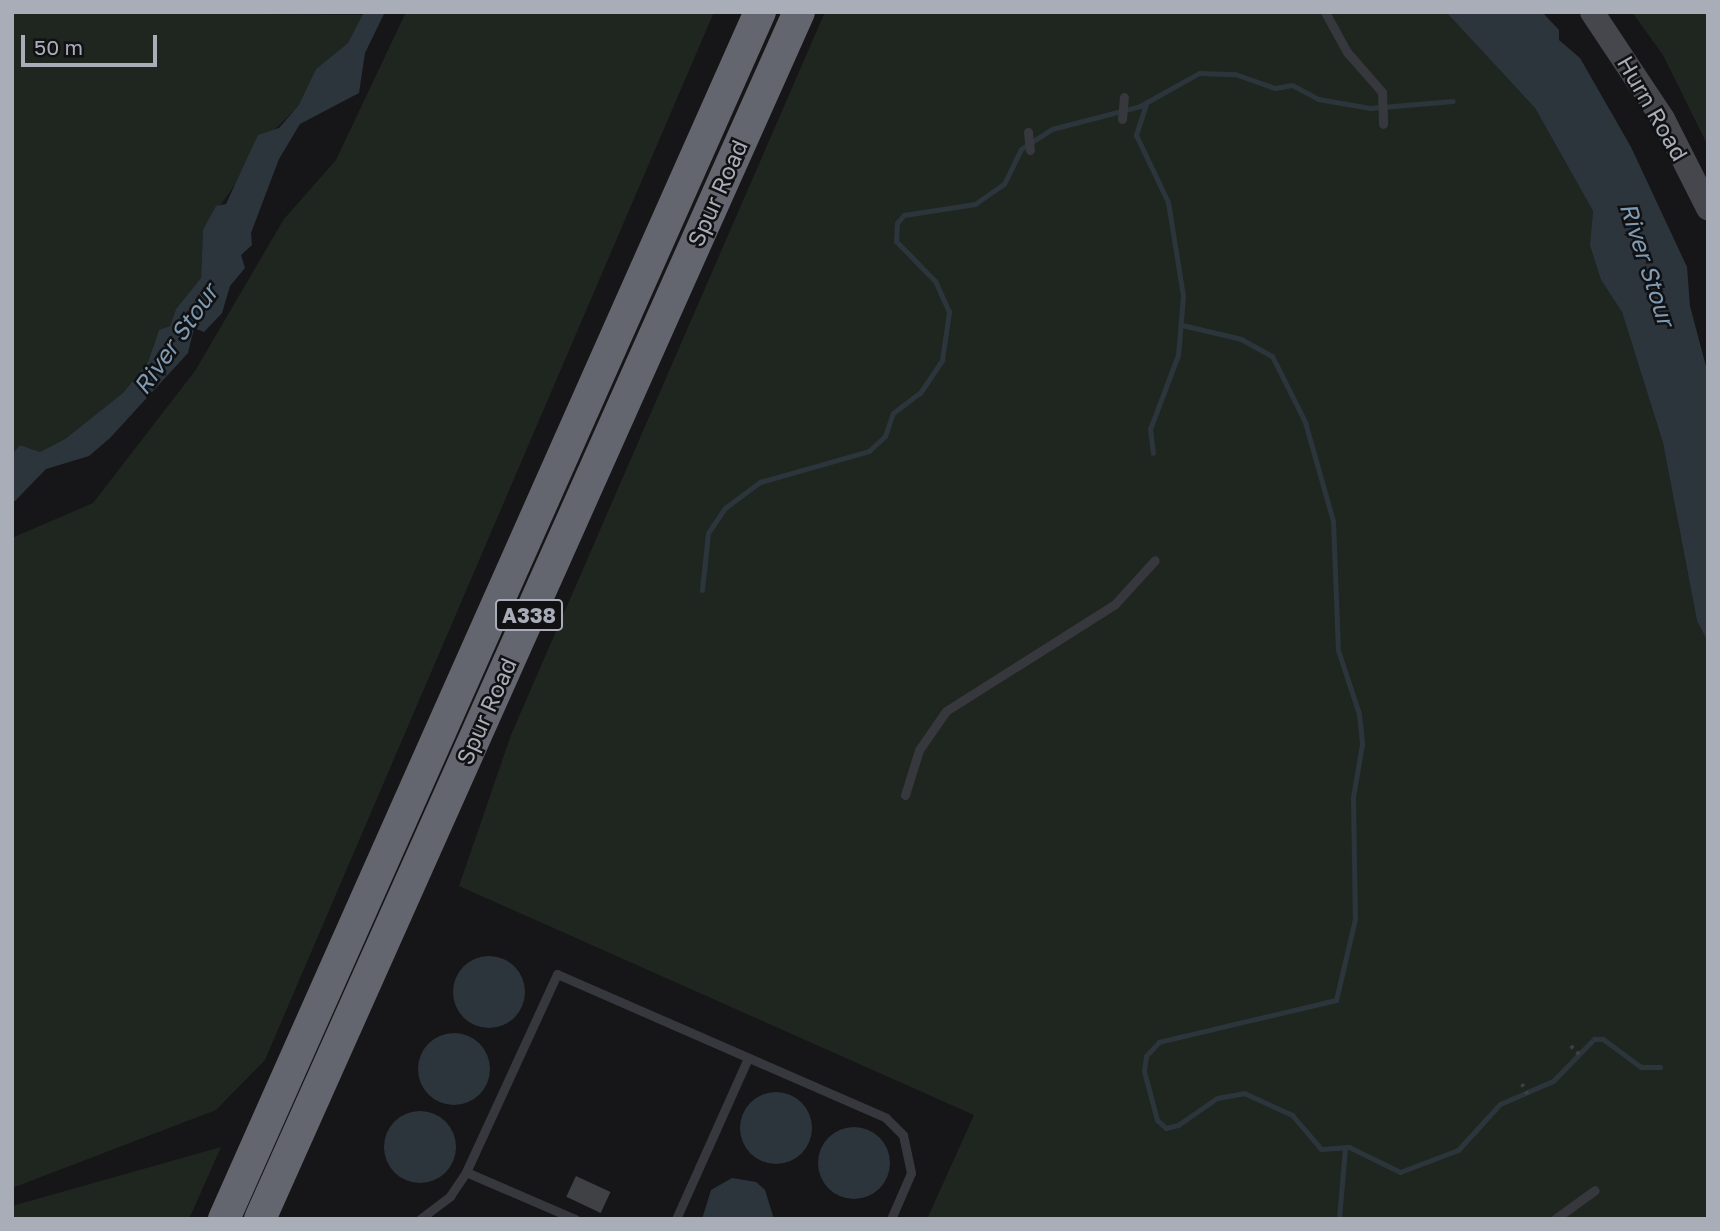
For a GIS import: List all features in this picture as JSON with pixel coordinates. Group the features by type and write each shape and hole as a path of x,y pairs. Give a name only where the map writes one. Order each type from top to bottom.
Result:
{"highway":[{"name":"Spur Road","path":"224,1219 760,12"},
{"name":"Spur Road","path":"260,1219 799,12"}],"main road":[{"name":"Hurn Road","path":"1592,12 1663,119 1708,208"}],"lane":[{"path":"1325,12 1385,107 1383,124"},
{"path":"1122,119 1124,97"},
{"path":"1027,132 1030,150"},
{"path":"905,795 919,750 946,711 1115,604 1155,560"},
{"path":"420,1219 450,1196 466,1172 557,974 886,1118 903,1135 911,1173 891,1219"},
{"path":"676,1219 748,1058"},
{"path":"466,1172 575,1219"},
{"path":"1555,1218 1595,1189"}],"path":[{"path":"1571,1046 1582,1057"},
{"path":"1522,1084 1529,1097"}],"shaded area":[{"path":"12,12 364,15 348,43 316,69 300,105 271,133 203,230 201,278 176,309 170,326 159,330 148,362 123,393 65,439 40,452 20,445 12,454"},
{"path":"406,12 714,12 265,1060 216,1110 12,1188 12,538 93,503 195,371 284,219 336,160"},
{"path":"825,12 1446,12 1535,108 1593,211 1591,245 1601,280 1622,312 1663,443 1697,621 1708,642 1708,1219 927,1219 974,1115 459,886 511,735"},
{"path":"1632,12 1708,12 1708,146 1663,55"},
{"path":"221,1147 189,1219 12,1219 12,1206"}],"water":[{"name":"River Stour","path":"364,12 385,12 365,53 359,93 300,124 279,159 251,233 252,245 241,255 245,268 230,286 222,313 204,332 194,328 188,353 110,438 89,456 46,469 12,504 12,454 20,445 40,452 65,439 123,393 148,362 159,330 170,326 176,309 201,278 203,230 216,206 226,204 258,135 279,128 299,105 316,69 348,43"},
{"name":"River Stour","path":"1446,12 1542,12 1559,30 1559,40 1580,58 1631,147 1687,267 1690,306 1708,374 1708,642 1697,621 1663,443 1622,312 1601,280 1590,245 1593,211 1535,108"},
{"path":"489,956 503,959 515,966 522,978 525,992 522,1006 515,1018 503,1025 489,1028 475,1025 463,1018 456,1006 453,992 456,978 463,966 475,959"},
{"path":"454,1033 468,1036 480,1043 487,1055 490,1069 487,1083 480,1095 468,1102 454,1105 440,1102 428,1095 421,1083 418,1069 421,1055 428,1043 440,1036"},
{"path":"776,1092 790,1095 802,1102 809,1114 812,1128 809,1142 802,1154 790,1161 776,1164 762,1161 750,1154 743,1142 740,1128 743,1114 750,1102 762,1095"},
{"path":"420,1111 434,1114 446,1121 453,1133 456,1147 453,1161 446,1173 434,1180 420,1183 406,1180 394,1173 387,1161 384,1147 387,1133 394,1121 406,1114"},
{"path":"854,1127 868,1130 880,1137 887,1149 890,1163 887,1177 880,1189 868,1196 854,1199 840,1196 828,1189 821,1177 818,1163 821,1149 828,1137 840,1130"},
{"path":"732,1178 756,1182 765,1190 774,1219 702,1219 711,1190"}],"building":[{"path":"576,1176 610,1192 601,1213 566,1197"}],"waterway":[{"path":"702,590 708,533 725,508 760,482 869,451 885,436 893,413 920,393 942,360 949,312 935,281 896,241 897,223 904,215 975,204 1004,184 1021,149 1052,129 1140,106 1199,73 1235,74 1275,88 1292,85 1318,99 1370,108 1453,101"},
{"path":"1146,104 1136,135 1168,202 1183,296 1178,355 1150,429 1153,453"},
{"path":"1182,325 1241,339 1272,356 1305,422 1333,521 1338,650 1359,714 1362,744 1353,797 1355,919 1336,1000 1159,1042 1146,1056 1144,1071 1157,1120 1166,1128 1178,1125 1217,1098 1244,1093 1292,1115 1321,1149 1349,1147 1400,1172 1458,1150 1500,1104 1553,1081 1594,1039 1603,1039 1641,1067 1660,1067"},
{"path":"1339,1219 1345,1147"}]}
